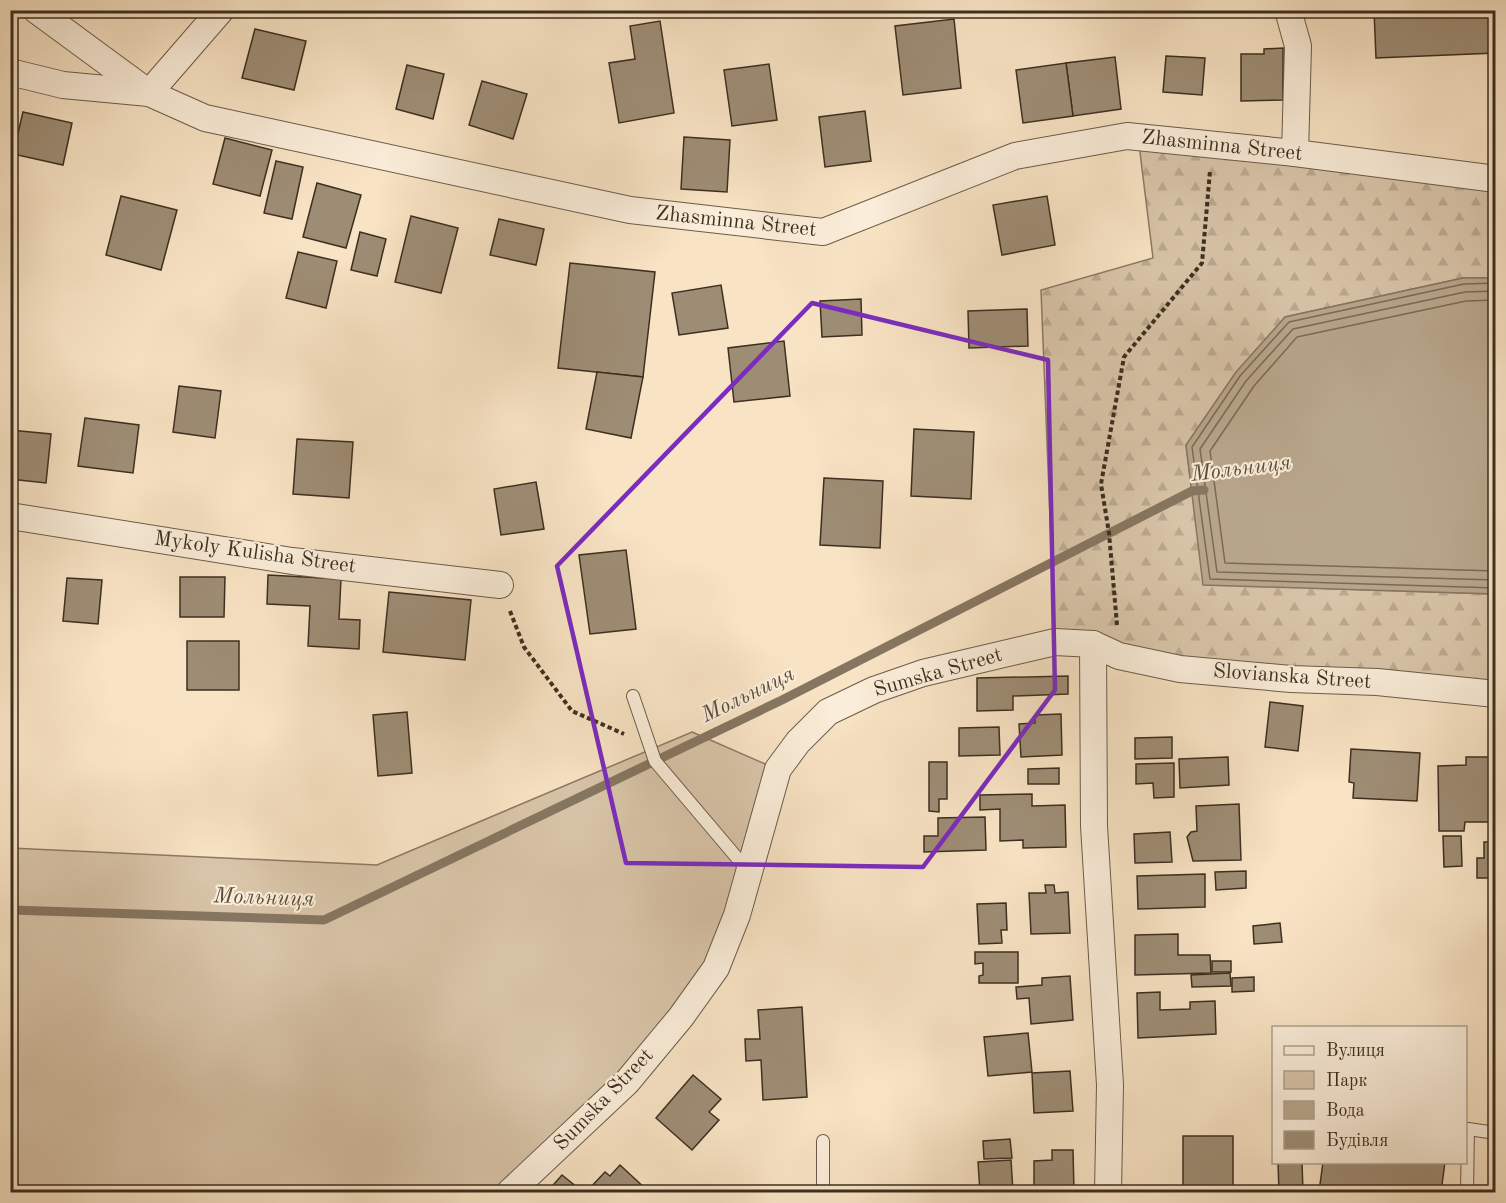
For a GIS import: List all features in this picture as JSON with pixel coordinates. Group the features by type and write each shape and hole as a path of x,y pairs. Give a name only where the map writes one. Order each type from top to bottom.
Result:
{"street":[{"path":"36,10 149,93 220,10"},
{"path":"1288,10 1298,46 1295,153"},
{"name":"Zhasminna Street","path":"10,72 63,85 149,93 205,118 630,210 823,232 1015,156 1127,136 1295,153 1496,179"},
{"name":"Mykoly Kulisha Street","path":"10,516 292,561 500,585"},
{"name":"Sumska Street","path":"510,1192 627,1082 681,1017 716,968 737,915 778,769 798,742 828,712 874,690 923,673 1055,642 1093,644"},
{"path":"1093,644 1094,826 1110,1085 1108,1192"},
{"name":"Slovianska Street","path":"1093,644 1119,656 1180,669 1291,680 1377,682 1496,694"}],"lane":[{"path":"633,696 655,761 749,873"},
{"path":"1467,1192 1467,1129 1496,1133"},
{"path":"823,1141 823,1192"}],"path":[{"path":"1119,656 1109,533 1101,484 1107,450 1124,357 1202,263 1212,145"},
{"path":"500,585 524,646 572,711 650,747"}],"highlighted area":[{"path":"812,303 1048,360 1055,690 923,867 626,863 557,566"}],"green space":[{"path":"1139,144 1495,177 1495,278 1463,278 1285,317 1186,445 1192,491 1309,588 1495,594 1495,694 1055,643 1041,290 1153,258"},
{"path":"692,732 779,770 716,967 511,1192 11,1192 11,848 377,865"}],"water":[{"path":"1463,278 1495,278 1495,594 1203,585 1186,445 1236,372 1285,317"}],"building":[{"path":"1374,10 1496,10 1496,53 1376,58"},
{"path":"954,19 961,88 903,95 895,26"},
{"path":"660,21 674,113 619,123 609,63 635,59 630,26"},
{"path":"255,29 306,41 294,90 242,78"},
{"path":"1283,48 1283,100 1241,101 1241,54 1264,54 1264,49"},
{"path":"1166,56 1205,58 1202,95 1163,92"},
{"path":"1115,57 1121,109 1073,116 1066,63"},
{"path":"1066,63 1073,116 1023,123 1016,70"},
{"path":"769,64 777,120 732,126 724,70"},
{"path":"407,65 444,74 433,119 396,109"},
{"path":"482,81 527,94 513,139 469,125"},
{"path":"865,111 871,161 825,167 819,117"},
{"path":"23,112 72,123 63,165 13,154"},
{"path":"684,137 730,140 727,192 681,189"},
{"path":"225,138 272,150 260,196 213,184"},
{"path":"276,161 303,167 292,219 264,213"},
{"path":"317,183 361,195 346,248 303,237"},
{"path":"121,196 177,210 161,270 106,255"},
{"path":"1047,196 1055,245 1002,255 993,205"},
{"path":"411,216 458,228 441,293 395,282"},
{"path":"499,219 544,229 536,265 490,255"},
{"path":"360,232 386,239 377,276 351,270"},
{"path":"298,252 337,261 326,308 286,298"},
{"path":"570,263 655,272 643,377 558,368"},
{"path":"721,285 728,328 679,335 672,293"},
{"path":"861,299 862,335 822,337 820,301"},
{"path":"1027,309 1028,346 969,348 968,311"},
{"path":"784,341 790,396 734,402 728,348"},
{"path":"597,372 643,377 631,438 586,429"},
{"path":"179,386 221,391 215,438 173,432"},
{"path":"85,418 139,425 133,473 78,466"},
{"path":"914,429 974,432 971,499 911,496"},
{"path":"10,430 51,434 46,483 10,479"},
{"path":"297,439 353,442 349,498 293,494"},
{"path":"824,478 883,481 880,548 820,545"},
{"path":"536,482 544,529 501,535 494,489"},
{"path":"626,550 636,629 590,634 579,555"},
{"path":"268,575 341,579 339,619 360,620 359,649 308,646 310,606 267,604"},
{"path":"180,577 225,577 224,617 180,617"},
{"path":"67,578 102,580 98,624 63,621"},
{"path":"389,592 471,600 465,660 383,652"},
{"path":"187,641 239,641 239,690 187,690"},
{"path":"1068,676 1068,694 1013,696 1013,710 977,711 977,678"},
{"path":"1270,702 1303,706 1298,751 1265,747"},
{"path":"407,712 412,773 378,776 373,715"},
{"path":"1061,714 1062,755 1021,757 1019,724 1035,723 1035,715"},
{"path":"999,727 1000,755 959,756 959,728"},
{"path":"1172,737 1172,758 1135,759 1135,738"},
{"path":"1351,749 1420,753 1417,801 1353,798 1354,783 1349,782"},
{"path":"1228,757 1229,785 1180,788 1179,759"},
{"path":"1466,757 1494,757 1494,822 1465,822 1464,831 1439,831 1438,766 1466,765"},
{"path":"929,762 947,762 947,799 939,799 939,812 929,811"},
{"path":"1174,763 1174,797 1154,798 1153,783 1136,784 1136,764"},
{"path":"1059,768 1059,784 1028,784 1028,769"},
{"path":"1032,794 1032,806 1065,805 1066,847 1023,848 1023,840 1000,841 1000,809 980,810 980,795"},
{"path":"1239,804 1241,860 1193,861 1187,837 1191,832 1197,831 1196,806"},
{"path":"985,817 986,850 924,852 924,836 938,836 938,818"},
{"path":"1170,832 1172,862 1135,863 1134,834"},
{"path":"1443,836 1461,836 1462,866 1444,867"},
{"path":"1484,842 1496,842 1496,878 1477,878 1477,858 1484,858"},
{"path":"1246,871 1246,888 1216,890 1215,872"},
{"path":"1205,874 1205,907 1138,909 1137,876"},
{"path":"1045,885 1054,885 1055,893 1068,892 1070,933 1031,934 1029,893 1046,893"},
{"path":"1006,903 1007,930 1001,930 1002,943 979,944 977,904"},
{"path":"1280,923 1282,942 1254,944 1253,926"},
{"path":"1178,934 1178,955 1210,955 1211,973 1135,975 1135,935"},
{"path":"975,952 1018,952 1018,983 979,983 979,976 983,975 983,963 975,964"},
{"path":"1212,961 1231,961 1231,972 1212,972"},
{"path":"1230,973 1231,986 1192,987 1191,975"},
{"path":"1070,976 1073,1020 1031,1024 1029,998 1017,999 1016,987 1042,985 1042,978"},
{"path":"1254,977 1254,991 1232,992 1232,978"},
{"path":"1160,992 1160,1010 1190,1009 1190,1002 1215,1001 1216,1034 1138,1038 1137,993"},
{"path":"802,1007 807,1097 763,1100 761,1060 746,1061 745,1039 760,1039 758,1010"},
{"path":"1028,1033 1032,1072 988,1076 984,1037"},
{"path":"1070,1071 1073,1111 1034,1113 1032,1073"},
{"path":"693,1075 721,1099 709,1112 719,1120 692,1150 656,1118"},
{"path":"1183,1136 1233,1136 1233,1192 1183,1192"},
{"path":"1010,1139 1012,1158 984,1159 983,1141"},
{"path":"1052,1150 1073,1150 1074,1192 1034,1192 1034,1161 1052,1160"},
{"path":"1011,1160 1013,1192 980,1192 978,1162"},
{"path":"1278,1164 1302,1164 1303,1192 1279,1192"},
{"path":"1323,1164 1445,1164 1441,1192 1319,1192"},
{"path":"620,1165 649,1192 590,1192 588,1190 605,1172 610,1176"},
{"path":"562,1175 583,1192 547,1192"}],"waterway":[{"name":"Мольниця","path":"10,910 324,920 782,700 1192,491 1204,490"}]}
